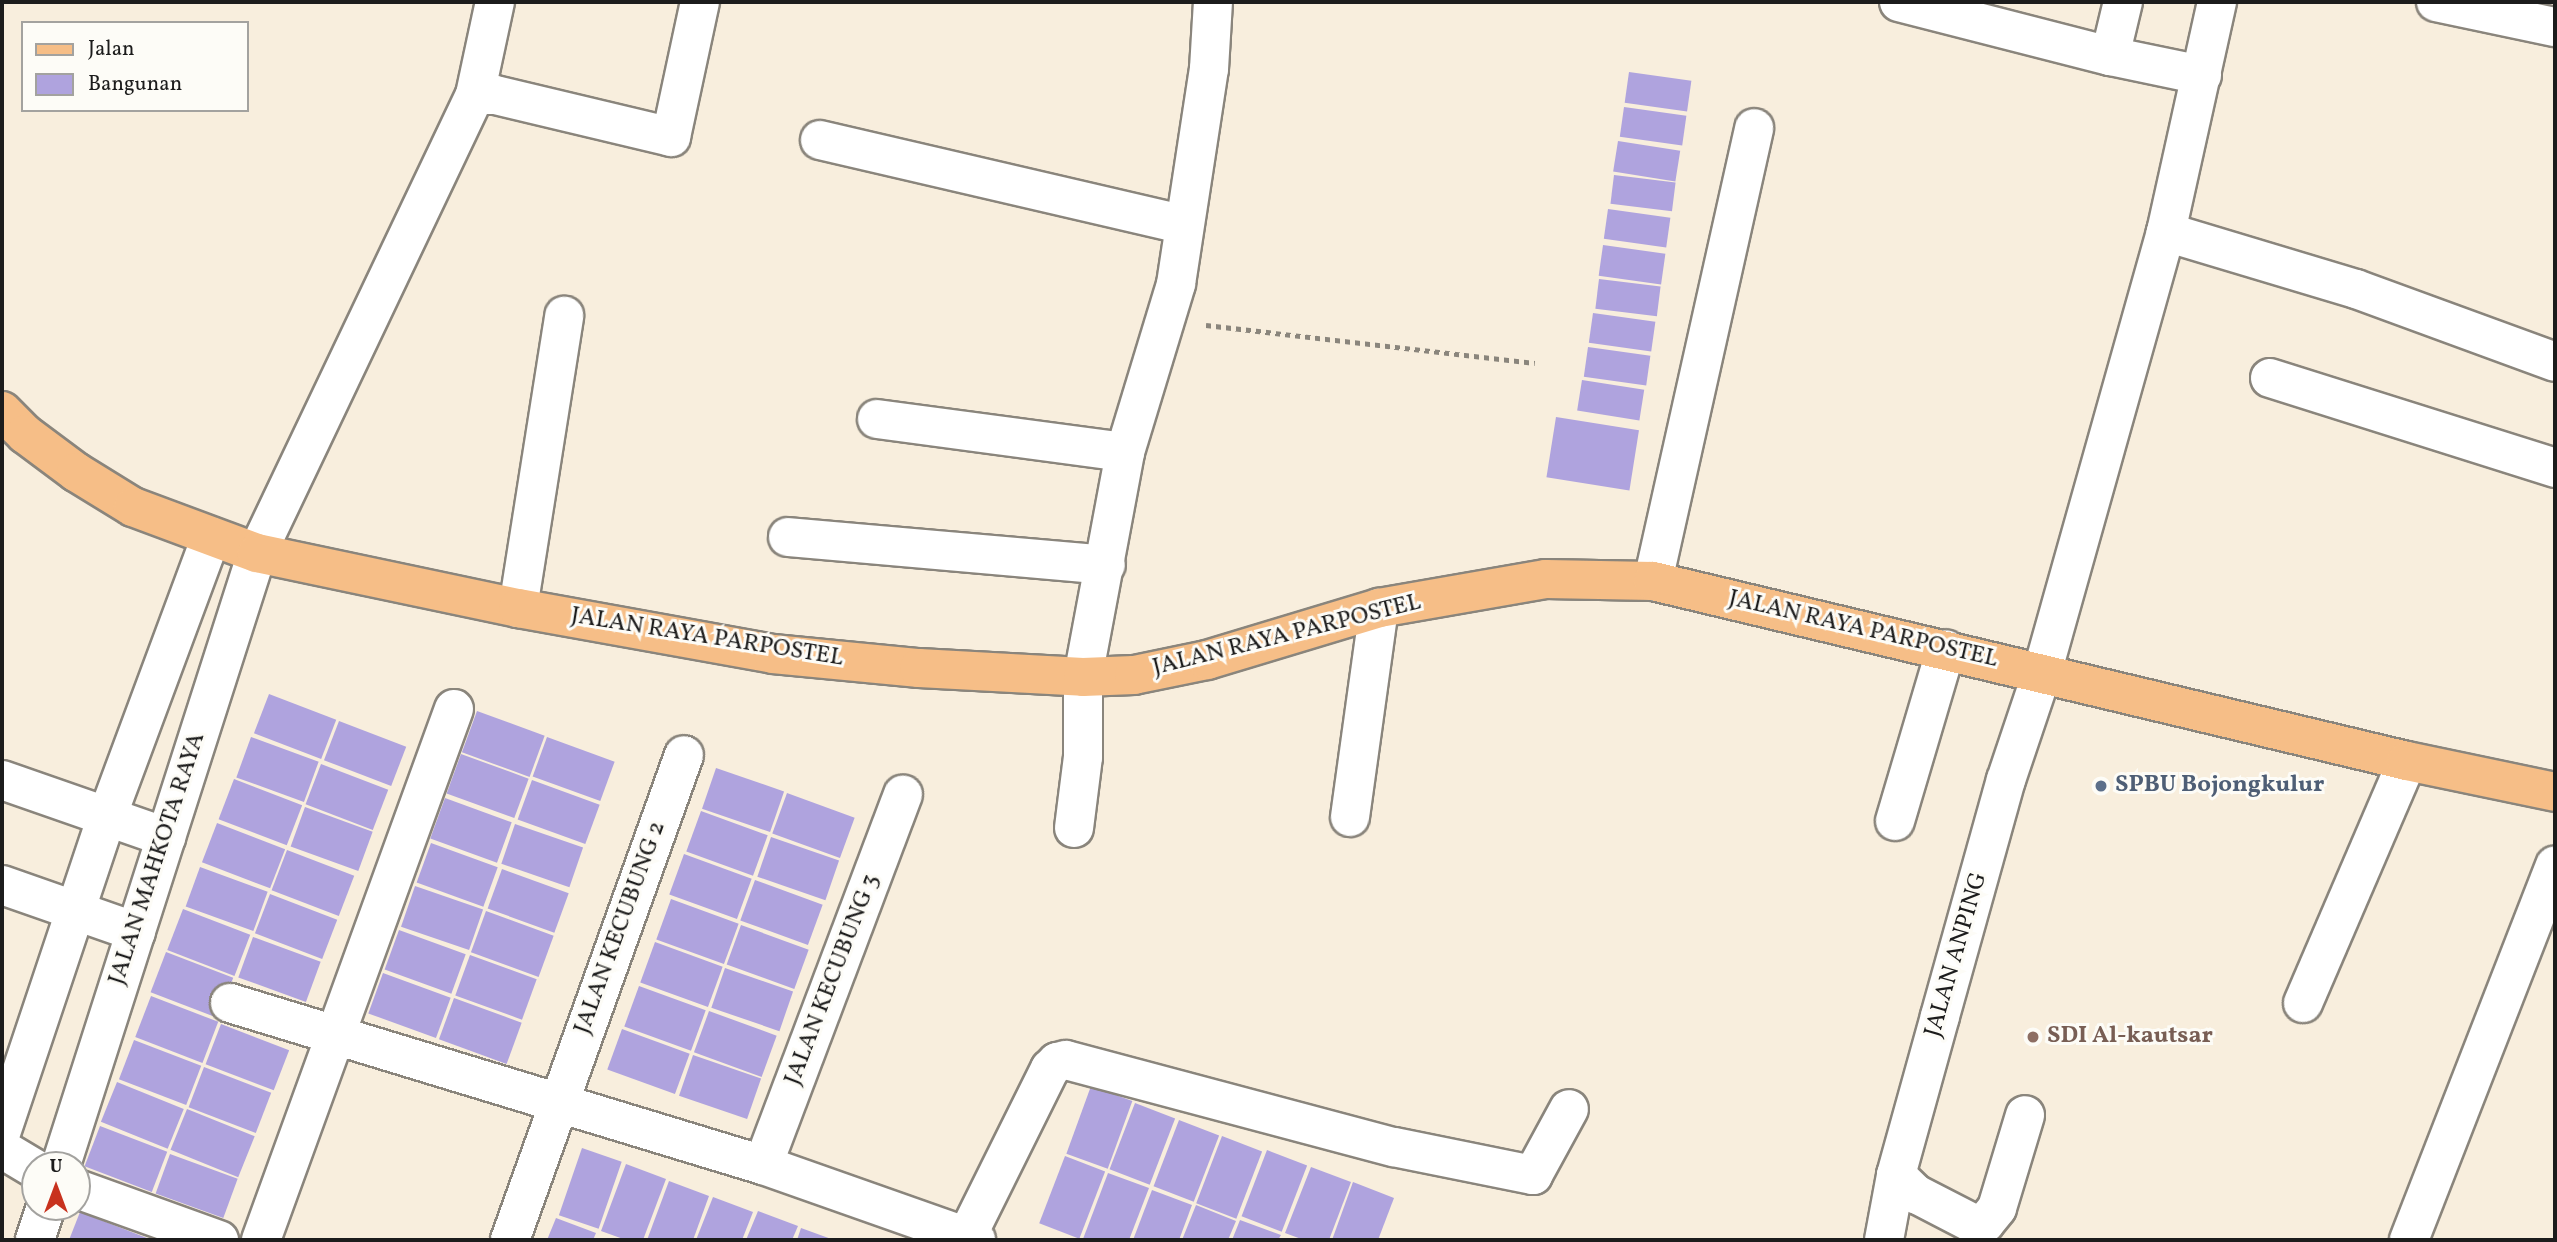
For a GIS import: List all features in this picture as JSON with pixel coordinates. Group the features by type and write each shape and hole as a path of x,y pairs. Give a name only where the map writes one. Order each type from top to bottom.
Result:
{"main road":[{"name":"JALAN RAYA PARPOSTEL","path":"2,411 25,434 76,472 133,507 257,553 517,608 774,653 919,668 1083,677 1134,675 1207,660 1379,608 1546,579 1653,581 2407,761 2555,792"}],"street":[{"name":"JALAN MAHKOTA RAYA","path":"66,1151 257,553 475,95 495,2"},
{"path":"475,95 495,95 671,137 700,2"},
{"path":"1074,828 1083,757 1083,677 1125,452 1167,321 1209,69 1213,2"},
{"path":"1899,2 2110,56 2202,75"},
{"path":"2110,56 2123,2"},
{"name":"JALAN ANPING","path":"1884,1240 1896,1175 2006,780 2042,673 2166,232 2217,2"},
{"path":"2437,2 2555,27"},
{"path":"1653,581 1754,128"},
{"path":"820,140 1184,225"},
{"path":"2166,232 2356,289 2555,362"},
{"path":"517,608 565,316"},
{"path":"2270,378 2555,468"},
{"path":"877,419 1125,452"},
{"path":"2,1130 74,910 211,537"},
{"path":"788,537 1106,565"},
{"path":"1350,817 1379,608"},
{"path":"1895,821 1946,649"},
{"path":"261,1240 453,709"},
{"name":"JALAN KECUBUNG 2","path":"510,1240 684,755"},
{"path":"2303,1003 2407,761"},
{"path":"2,780 166,836"},
{"name":"JALAN KECUBUNG 3","path":"763,1165 903,795"},
{"path":"2409,1240 2555,865"},
{"path":"2,885 136,932"},
{"path":"230,1003 763,1165 969,1239 1050,1069 1057,1062 1066,1060 1394,1147 1532,1175 1569,1109"},
{"path":"1896,1175 1916,1194 1972,1223 1984,1223 1997,1208 2025,1115"},
{"path":"2,1149 21,1161"},
{"path":"91,1194 219,1240"},
{"path":"35,1240 42,1221"}],"path":[{"path":"1167,321 1535,363"}],"building":[{"path":"1629,72 1691,81 1687,111 1625,103"},
{"path":"1624,107 1686,116 1682,145 1620,137"},
{"path":"1618,141 1680,151 1675,181 1613,172"},
{"path":"1614,175 1676,183 1672,211 1610,204"},
{"path":"1608,209 1670,218 1666,247 1604,239"},
{"path":"1603,245 1665,254 1661,284 1599,276"},
{"path":"1599,279 1661,287 1657,316 1595,309"},
{"path":"1593,313 1655,322 1651,351 1589,343"},
{"path":"1588,347 1650,356 1646,385 1584,377"},
{"path":"1582,380 1644,390 1639,420 1577,411"},
{"path":"1556,417 1639,430 1629,490 1546,477"},
{"path":"269,694 336,720 321,759 254,733"},
{"path":"477,711 545,736 530,777 462,752"},
{"path":"339,721 406,747 391,786 324,760"},
{"path":"251,737 319,762 304,802 236,777"},
{"path":"547,737 615,762 600,801 533,776"},
{"path":"461,754 529,779 514,818 447,793"},
{"path":"321,764 388,790 373,830 306,804"},
{"path":"716,768 784,791 770,832 702,809"},
{"path":"234,779 302,805 287,845 219,819"},
{"path":"532,780 600,805 585,844 518,819"},
{"path":"787,793 855,818 840,858 772,833"},
{"path":"445,798 512,822 497,863 430,838"},
{"path":"305,807 373,832 358,871 291,846"},
{"path":"701,811 768,835 753,876 686,851"},
{"path":"217,823 285,849 270,888 202,862"},
{"path":"515,824 583,847 569,887 501,864"},
{"path":"771,837 839,860 825,900 757,877"},
{"path":"431,843 498,867 483,907 417,882"},
{"path":"287,850 354,876 339,916 272,890"},
{"path":"684,854 752,879 737,919 669,894"},
{"path":"200,867 268,892 253,931 186,906"},
{"path":"502,869 569,893 554,933 488,908"},
{"path":"755,880 823,905 808,945 740,920"},
{"path":"415,886 483,909 469,950 401,927"},
{"path":"270,894 337,920 322,959 255,933"},
{"path":"671,899 739,924 724,964 656,939"},
{"path":"183,909 250,935 234,976 167,950"},
{"path":"486,911 554,936 539,977 471,952"},
{"path":"741,925 809,950 794,989 727,964"},
{"path":"399,930 466,954 451,994 385,969"},
{"path":"253,937 321,962 306,1002 238,977"},
{"path":"655,942 723,967 708,1007 640,982"},
{"path":"166,952 233,978 218,1018 151,992"},
{"path":"470,955 537,979 522,1020 455,995"},
{"path":"725,968 793,991 779,1031 711,1008"},
{"path":"383,973 451,998 436,1038 368,1013"},
{"path":"639,986 706,1010 691,1051 624,1026"},
{"path":"151,996 218,1022 202,1063 135,1037"},
{"path":"454,998 522,1023 507,1064 439,1039"},
{"path":"709,1011 777,1036 762,1077 694,1052"},
{"path":"221,1024 289,1050 274,1090 206,1064"},
{"path":"622,1029 690,1054 675,1094 607,1069"},
{"path":"134,1040 201,1066 186,1105 119,1079"},
{"path":"693,1055 761,1078 747,1119 679,1096"},
{"path":"204,1067 271,1093 256,1133 189,1107"},
{"path":"117,1082 184,1109 168,1149 101,1122"},
{"path":"1091,1086 1132,1101 1108,1169 1066,1154"},
{"path":"1135,1103 1175,1118 1150,1185 1110,1169"},
{"path":"187,1109 255,1136 238,1177 171,1150"},
{"path":"1179,1120 1219,1135 1194,1202 1154,1186"},
{"path":"100,1126 167,1152 152,1192 91,1169 90,1151"},
{"path":"1222,1136 1262,1151 1236,1219 1196,1203"},
{"path":"582,1148 622,1162 599,1229 559,1215"},
{"path":"1267,1150 1307,1165 1282,1232 1242,1216"},
{"path":"170,1154 238,1179 223,1218 156,1193"},
{"path":"1065,1156 1105,1171 1079,1239 1039,1223"},
{"path":"626,1164 666,1179 643,1240 626,1240 601,1231"},
{"path":"1311,1167 1351,1182 1329,1240 1304,1240 1285,1233"},
{"path":"1108,1173 1149,1188 1129,1240 1083,1239"},
{"path":"669,1181 709,1196 693,1240 647,1240"},
{"path":"1353,1182 1394,1198 1378,1240 1332,1240"},
{"path":"1152,1190 1192,1205 1179,1240 1133,1240"},
{"path":"713,1197 753,1212 742,1240 696,1240"},
{"path":"1196,1205 1236,1221 1228,1240 1182,1240"},
{"path":"758,1211 798,1226 792,1240 746,1240"},
{"path":"91,1216 147,1238 146,1240 69,1240 76,1221 91,1221"},
{"path":"556,1218 596,1233 593,1240 547,1240"},
{"path":"1240,1220 1281,1235 1278,1240 1232,1240"},
{"path":"801,1228 834,1240 797,1240"}],"place":[{"name":"SPBU Bojongkulur","path":"2101,786"},
{"name":"SDI Al-kautsar","path":"2033,1037"}]}
